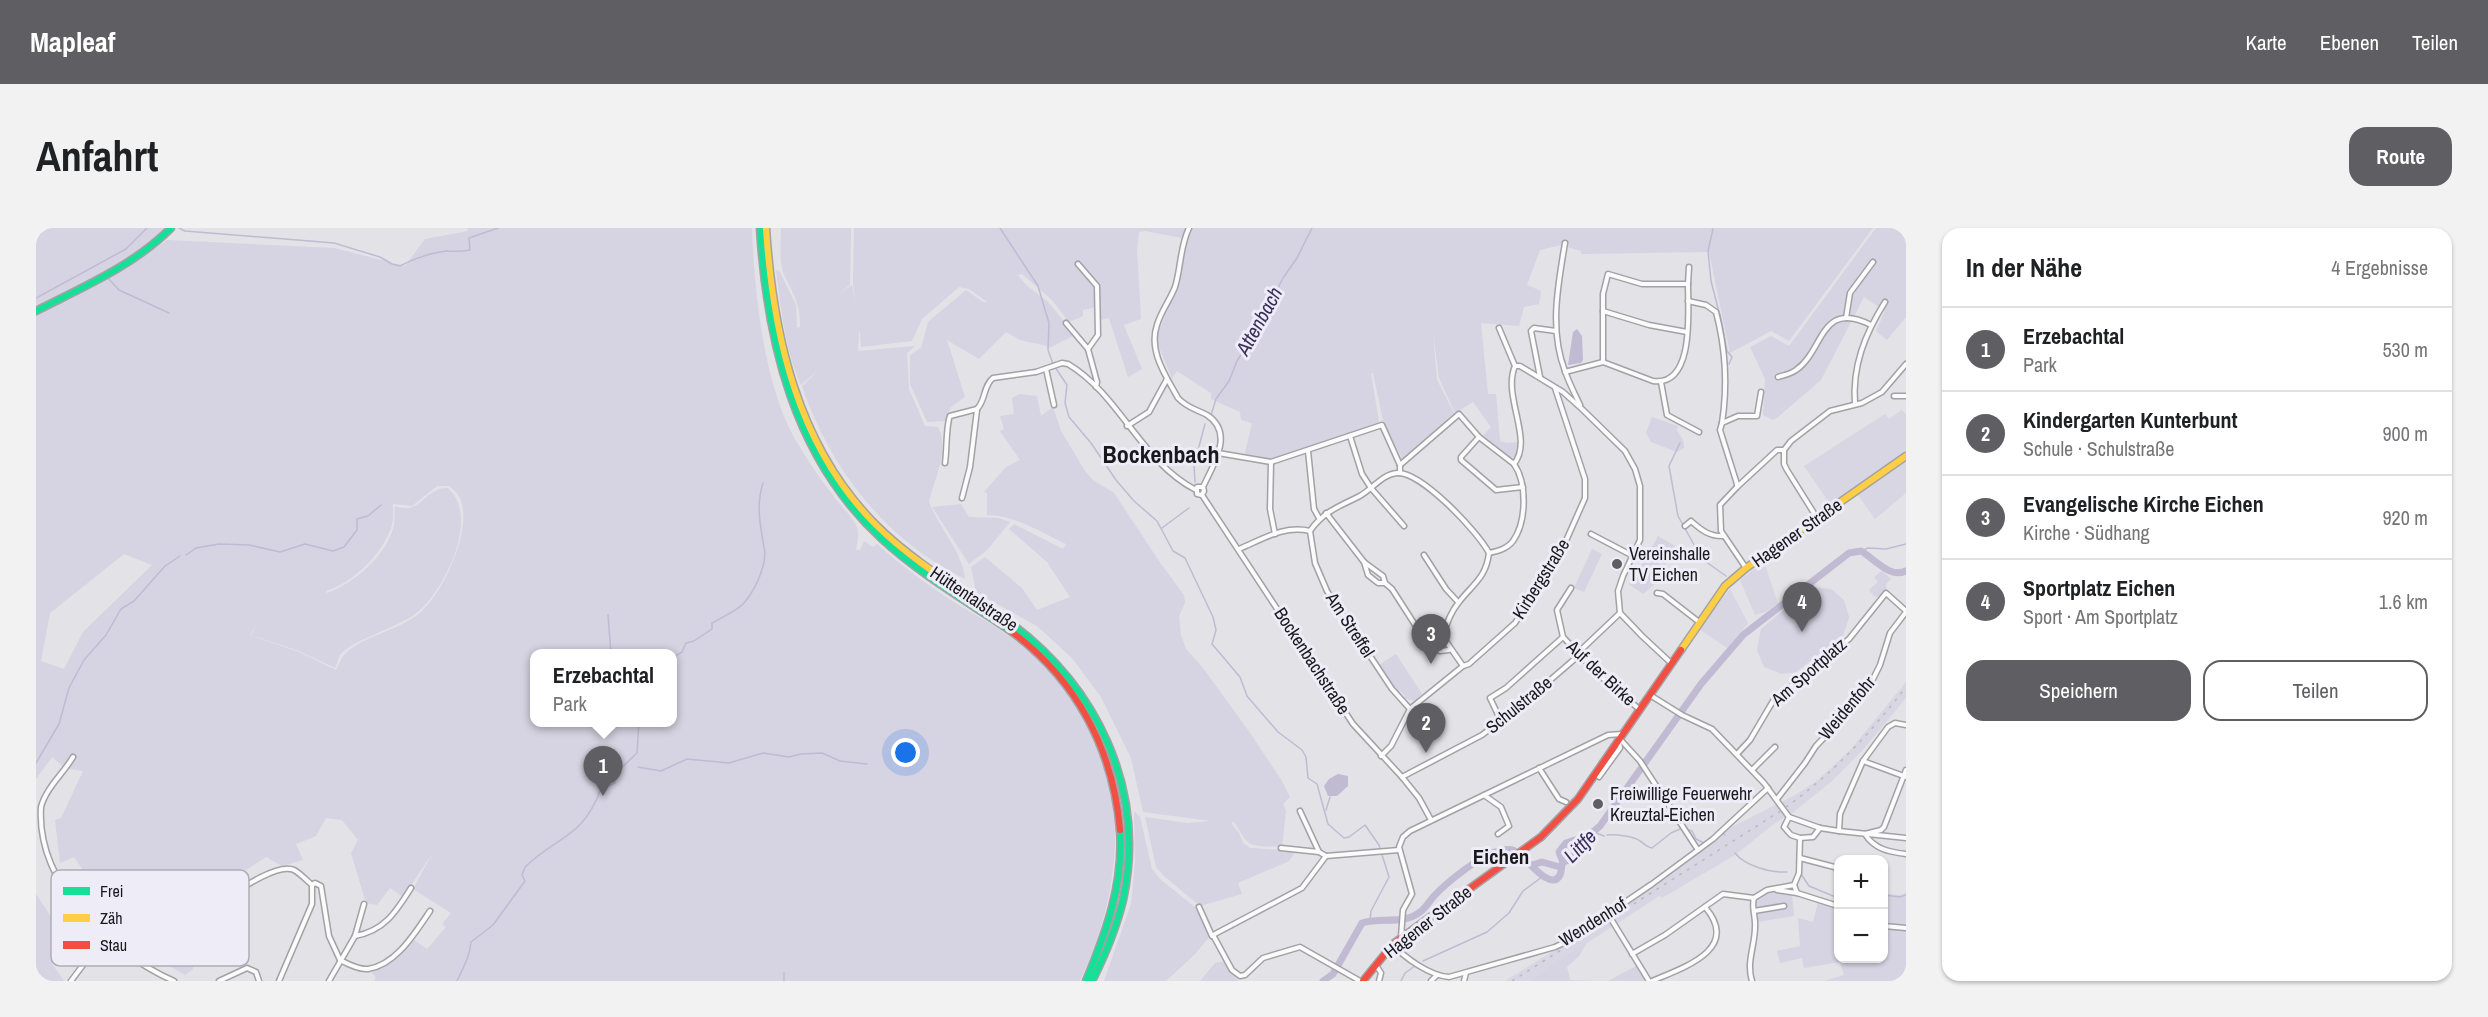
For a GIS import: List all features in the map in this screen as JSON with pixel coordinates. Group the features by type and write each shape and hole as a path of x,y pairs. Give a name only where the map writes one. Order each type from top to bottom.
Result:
{"main road":[{"path":"36,311 134,258 154,245 171,228"},
{"name":"Hüttentalstraße","path":"760,228 766,298 780,366 804,433 823,468 855,512 889,545 933,579 1018,636 1053,668 1086,712 1099,736 1116,788 1121,816 1122,857 1112,915 1100,952 1086,981"},
{"name":"Hüttentalstraße","path":"766,228 772,298 785,364 802,413 828,465 860,507 884,533 937,574 1023,632 1059,664 1091,708 1105,734 1123,787 1129,837 1128,858 1118,916 1105,954 1092,981"},
{"name":"Hagener Straße","path":"1361,981 1393,944 1515,856 1561,818 1578,799 1725,586 1746,568 1906,456"}],"street":[{"path":"962,498 970,466 977,410 983,402 987,384 993,378 1035,372 1068,364 1096,388 1155,458 1196,490 1198,495 1202,495 1222,438 1218,426 1206,415 1184,404 1167,378 1153,340 1157,324 1175,287 1185,236 1189,228"},
{"path":"1565,243 1557,291 1556,331 1565,372 1582,409"},
{"path":"1846,318 1850,293 1873,262"},
{"path":"1078,264 1096,286 1098,335 1088,349"},
{"path":"1565,372 1603,362 1660,382 1672,377 1678,371 1687,333 1689,267"},
{"path":"1603,362 1603,310 1608,274 1642,284 1688,284"},
{"path":"1688,301 1706,305 1716,312 1725,352 1726,383 1720,435 1737,488"},
{"path":"1855,404 1856,371 1871,325 1885,302"},
{"path":"1603,310 1649,325 1687,333"},
{"path":"1778,377 1798,370 1830,324 1846,318 1871,325"},
{"path":"1066,323 1088,349 1097,381 1096,388"},
{"path":"1499,328 1515,366 1513,404 1522,450 1514,464"},
{"path":"1540,378 1531,331 1534,328 1556,331"},
{"path":"1817,518 1784,464 1784,450 1791,441 1830,411 1855,404 1882,392 1906,364"},
{"path":"1515,366 1520,366 1555,387 1582,409 1624,451 1635,469 1640,486 1640,540 1618,591 1620,613 1671,663"},
{"path":"1046,369 1054,405"},
{"path":"1127,426 1149,412 1167,378"},
{"path":"1660,382 1667,415 1699,432"},
{"name":"Kirbergstraße","path":"1381,756 1391,746 1410,710 1463,666 1469,664 1515,623 1565,543 1585,498 1585,478 1555,387"},
{"path":"1722,423 1738,416 1757,416 1761,392"},
{"path":"1894,396 1906,396"},
{"path":"945,462 950,416 977,410"},
{"path":"1400,465 1459,414 1479,438 1514,464 1521,477 1524,498 1517,533 1507,547 1489,553"},
{"path":"1218,453 1271,462 1382,425 1400,465 1400,473"},
{"path":"1350,436 1362,474 1371,488 1404,525"},
{"path":"1479,438 1461,457 1461,460 1496,490 1523,487"},
{"path":"1746,568 1724,536 1720,505 1778,450 1784,450"},
{"path":"1308,451 1314,509 1319,518"},
{"path":"1271,462 1270,509 1275,534"},
{"path":"1239,549 1292,528 1310,531 1319,518 1326,513 1386,477 1400,473 1416,478 1452,509 1478,536 1489,553 1485,573 1458,602 1447,621 1443,637 1463,666"},
{"path":"1196,490 1198,487 1203,487"},
{"name":"Bockenbachstraße","path":"1202,495 1353,724 1402,777 1419,798 1431,820"},
{"path":"1326,513 1364,562 1383,576 1385,583 1392,589 1428,645 1440,651 1450,650"},
{"path":"1685,526 1691,521 1703,531 1716,537 1724,536"},
{"name":"Am Streffel","path":"1310,531 1315,563 1327,591 1392,689 1410,710"},
{"path":"1591,534 1633,556"},
{"path":"1424,555 1446,589 1458,602"},
{"path":"1364,562 1368,575 1378,583 1385,583"},
{"name":"Auf der Birke","path":"1571,588 1557,610 1563,637 1610,685 1639,709"},
{"name":"Am Sportplatz","path":"1737,754 1750,740 1773,701 1849,639 1892,588"},
{"path":"1657,593 1664,594 1699,622"},
{"path":"1886,593 1906,612"},
{"name":"Weidenfohr","path":"1777,799 1816,746 1842,719 1877,674 1890,633 1906,612"},
{"name":"Schulstraße","path":"1402,777 1482,735 1501,721 1579,654 1620,613"},
{"name":"Auf der Birke","path":"1501,721 1490,698 1563,637"},
{"path":"1649,695 1682,715 1712,729 1768,788 1789,817 1820,828 1906,838"},
{"path":"1839,831 1840,814 1863,761 1888,727 1895,723 1906,725"},
{"path":"1401,938 1402,914 1412,894 1399,850 1403,837 1431,820 1608,735 1621,736 1646,769 1698,849"},
{"name":"Hagener Straße","path":"1599,777 1620,748 1621,736"},
{"path":"1752,770 1775,747"},
{"path":"37,838 38,815 45,795 73,758"},
{"path":"1863,761 1904,776"},
{"path":"1539,768 1559,799 1566,801"},
{"path":"1865,834 1884,827 1906,770"},
{"name":"Wendenhof","path":"1437,975 1449,977 1466,973 1555,947 1608,914 1726,829 1755,798 1768,788"},
{"path":"1484,795 1501,807 1509,826 1498,834"},
{"path":"1299,811 1319,852"},
{"path":"1789,817 1784,827 1791,835 1800,838 1813,837 1820,828"},
{"path":"1865,834 1870,843 1879,848 1906,854"},
{"path":"1797,892 1794,885 1799,873 1800,838"},
{"path":"1281,848 1319,852 1326,856 1399,850"},
{"path":"1212,936 1302,888 1326,856"},
{"path":"1800,858 1834,867"},
{"path":"249,886 278,869 292,869 312,885 315,883 321,886 329,936 340,960 366,970 386,963 411,938 430,911"},
{"path":"279,981 312,904 312,885"},
{"path":"1632,954 1665,935 1726,893 1754,898 1771,889 1794,885"},
{"path":"355,936 377,928 391,919 411,888"},
{"path":"1771,889 1797,892 1834,904"},
{"path":"1752,981 1749,957 1755,930 1754,898"},
{"path":"329,981 355,936 364,904"},
{"path":"1754,911 1784,906"},
{"path":"1198,907 1232,970 1240,976 1245,975 1263,958 1300,947 1361,981"},
{"path":"1608,914 1648,981 1690,963 1713,946 1718,935 1718,926 1705,907"},
{"path":"1888,926 1906,928"},
{"path":"1393,944 1400,952 1437,975 1431,981"},
{"path":"1375,965 1381,973 1380,981"},
{"path":"71,981 82,966"},
{"path":"144,966 174,981"},
{"path":"219,981 247,968 256,972 259,981"},
{"path":"1464,981 1466,973"}],"shaded area":[{"path":"36,228 166,228 121,262 36,306"},
{"path":"467,228 752,228 758,309 776,394 796,441 822,482 857,526 856,550 860,550 864,541 873,547 877,544 930,586 1022,646 1058,681 1084,719 1103,759 1112,802 1115,846 1110,891 1098,936 1080,981 374,981 376,978 371,971 386,964 414,940 427,949 446,927 442,924 451,913 413,889 432,854 403,897 390,888 377,905 366,903 351,853 358,840 342,820 326,818 316,836 296,844 303,860 282,866 266,857 246,870 83,870 74,857 60,863 55,820 61,818 83,771 65,768 52,757 36,779 36,313 146,255 167,240 334,248 405,266 425,239 468,231","holes":["437,486 449,486 458,495 463,509 460,540 455,557 439,589 421,612 403,624 353,648 344,656 336,670 299,652 250,635 258,622 251,635 299,651 335,668 340,655 346,649 412,616 430,599 440,585 456,551 461,516 457,501 448,488 433,492 417,505 404,508 395,506 391,536 377,557 348,583 327,593 326,591 356,574 381,548 391,528 393,504 412,506","124,554 152,565 83,632 64,669 41,661 50,613"]},
{"path":"781,228 851,228 850,285 839,294 852,285 856,306 853,284 854,228 1187,228 1182,238 1145,231 1139,232 1137,250 1141,319 1124,325 1142,369 1128,377 1109,318 1100,320 1096,307 1083,310 1083,316 1069,322 1052,300 1022,274 1018,275 1026,285 1048,302 1075,335 1049,348 1020,340 1006,332 979,359 947,340 965,397 951,407 945,421 927,422 910,384 910,355 921,348 928,322 966,290 983,302 987,302 969,289 959,287 922,319 912,341 861,347 859,332 858,351 915,346 907,353 909,389 925,426 938,427 942,445 940,464 929,502 960,560 965,579 910,545 886,523 864,499 828,445 802,386 822,367 801,385 787,343 776,270 780,272 796,305 797,328 800,327 800,318 793,292 783,272"},
{"path":"1191,228 1873,228 1789,341 1771,331 1730,353 1709,252 1581,254 1581,251 1561,245 1540,250 1527,285 1541,291 1539,304 1524,307 1519,326 1481,323 1488,394 1496,394 1500,441 1518,442 1520,450 1515,458 1508,457 1482,437 1491,427 1473,402 1455,413 1439,378 1433,332 1437,380 1454,413 1402,459 1383,420 1373,373 1371,373 1379,422 1307,450 1269,461 1244,457 1252,423 1241,420 1240,412 1211,399 1211,393 1177,371 1172,378 1158,345 1158,333 1177,287 1187,237"},
{"path":"1876,228 1906,228 1906,317 1887,340 1876,331 1885,311 1864,297 1821,380 1778,417 1773,420 1763,415 1765,379 1750,347 1771,336 1789,346"},
{"path":"1577,329 1582,336 1583,360 1581,363 1568,365 1573,332"},
{"path":"1020,394 1037,396 1041,416 1053,407 1061,431 1085,471 1093,480 1114,493 1184,595 1185,603 1179,616 1181,635 1186,649 1203,668 1248,730 1290,797 1283,804 1286,811 1282,847 1251,844 1244,838 1234,822 1231,823 1243,843 1250,848 1296,851 1289,861 1238,883 1242,894 1200,906 1156,867 1145,817 1187,823 1211,821 1143,812 1131,758 1101,697 1072,658 1037,626 976,592 971,567 985,557 1022,588 1037,610 1070,597 1047,562 1009,529 1014,524 1063,549 1066,544 1018,521 987,515 987,493 984,492 1006,467 1020,460 1000,431 1004,429 1000,416 1014,414 1012,398"},
{"path":"1902,410 1906,415 1906,493 1875,519 1858,495 1835,511 1804,466 1885,414 1889,419"},
{"path":"1652,417 1678,426 1677,430 1683,440 1684,448 1677,452 1651,442 1646,433"},
{"path":"961,504 969,517 998,518 1010,522 987,550 969,564 932,507"},
{"path":"1658,536 1675,546 1665,565 1647,556"},
{"path":"1592,549 1602,554 1584,592 1574,588"},
{"path":"1646,557 1664,566 1654,585 1643,594 1629,584"},
{"path":"1764,562 1778,603 1765,612 1755,615 1740,580"},
{"path":"1882,571 1891,579 1886,584 1886,589 1878,597 1869,590 1878,582 1874,577"},
{"path":"1811,587 1831,589 1844,600 1849,617 1843,636 1796,672 1782,674 1764,667 1757,650 1761,629"},
{"path":"1730,589 1748,623 1727,648 1699,629"},
{"path":"1396,654 1422,694 1414,701 1404,698 1405,696 1400,691 1398,693 1379,665"},
{"path":"1906,682 1906,698 1862,751 1831,782 1791,814 1775,823 1735,855 1662,898 1659,896 1529,981 1505,981 1625,906 1732,827 1795,795 1818,780 1851,749"},
{"path":"1338,774 1348,776 1348,786 1337,796 1328,796 1324,786 1329,779"},
{"path":"1134,811 1140,817 1152,869 1160,879 1196,908 1211,935 1195,954 1166,981 1104,981 1131,904 1135,863"},
{"path":"1771,892 1792,894 1794,916 1758,922 1756,899"},
{"path":"1906,893 1906,981 1824,981 1844,975 1840,963 1888,963 1888,894"},
{"path":"36,894 51,916 51,966 53,966 64,981 36,981"},
{"path":"1818,902 1834,904 1834,963 1804,968 1802,958 1780,963 1777,951 1800,946 1798,918 1813,922"},
{"path":"1587,942 1579,956 1567,967 1570,980 1597,981 1529,981"},
{"path":"1225,961 1238,981 1200,981 1215,963"},
{"path":"170,966 193,966 193,969 185,975"},
{"path":"1636,966 1645,981 1608,981"}],"waterway":[{"path":"36,298 126,249 147,228"},
{"path":"179,228 185,231 334,243 380,257 400,266 434,253 470,250 469,238 498,228"},
{"name":"Bockenbach","path":"1000,228 1038,286 1049,323 1048,350 1053,364 1067,385 1065,403 1069,417 1091,443 1116,480 1134,501 1157,521 1173,551 1185,558 1213,617 1216,630 1212,644 1240,677 1247,696 1278,732 1302,750 1306,757 1308,778 1317,784 1328,824 1344,838 1365,825 1379,845 1389,877 1371,911 1370,921"},
{"name":"Attenbach","path":"1211,415 1216,399 1229,381 1237,361 1256,331 1312,228"},
{"path":"1713,229 1708,251 1711,281 1719,312"},
{"path":"107,277 119,290 169,313"},
{"path":"1720,314 1727,351 1732,357 1729,364"},
{"name":"Attenbach","path":"1195,482 1194,465 1205,424"},
{"path":"1680,443 1669,466 1678,516 1702,559 1726,576"},
{"path":"677,655 682,652 686,643 694,641 712,629 712,623 741,606 756,584 765,554 759,515 763,483"},
{"path":"186,555 196,548 219,544 249,545 280,552 305,544 333,551 344,547 357,530 357,519 368,516 381,505"},
{"name":"Attenbach","path":"1162,528 1189,508"},
{"name":"Littfe","path":"1861,551 1868,548 1886,549 1906,544"},
{"name":"Littfe","path":"1323,981 1333,974 1362,923 1399,920 1414,916 1455,877 1488,855 1508,849 1513,850 1543,876 1556,880 1560,875 1563,862 1572,859 1580,843 1600,826 1701,684 1743,635 1849,553 1861,551 1888,570 1900,573 1906,571"},
{"path":"36,763 59,724 69,688 84,660 106,635 121,609 134,601 165,566 180,556"},
{"path":"608,615 611,649"},
{"path":"457,981 468,957 471,942 493,925 525,881 522,875 525,867 568,835 586,818 601,789 615,783 615,774 637,753 639,727"},
{"path":"638,767 661,771 687,759 729,763 763,753 789,757 822,753 840,761 867,764"},
{"path":"1326,810 1330,797"},
{"path":"1607,835 1637,839 1652,848 1680,829"},
{"path":"1689,830 1696,839 1704,843 1717,833"},
{"path":"1591,831 1604,836"},
{"path":"1563,862 1559,852 1566,843 1578,839 1582,841"},
{"path":"1735,853 1745,862 1759,868 1787,872"},
{"path":"1532,865 1542,862 1560,867"},
{"path":"1801,874 1809,886 1834,896"},
{"path":"1423,961 1487,932 1509,913 1523,891 1542,877"},
{"path":"1888,896 1900,897 1906,895"},
{"path":"1401,981 1405,973 1415,966"},
{"path":"784,973 784,981"}],"railway":[{"path":"1512,981 1798,798 1847,755 1906,687"}],"traffic: fast":[{"path":"36,311 124,265 171,228"},
{"path":"760,228 764,271 778,355 807,435 827,472 852,507 882,539 912,564 1008,629"},
{"path":"1005,619 1037,645 1065,675 1089,707 1107,742 1120,779 1127,818 1129,858 1123,900 1117,921 1092,981"},
{"path":"1086,981 1112,907 1121,850 1120,830"}],"traffic: slow":[{"path":"766,228 769,268 783,348 808,425 826,460 849,494 891,539 938,575 1005,619"},
{"path":"1681,650 1725,586 1746,568 1906,456"}],"traffic: jam":[{"path":"1008,629 1032,648 1053,670 1087,717 1109,771 1120,830"},
{"path":"1363,981 1393,944 1541,837 1578,799 1681,650"}],"place":[{"name":"Vereinshalle TV Eichen","path":"1617,564"},
{"name":"Sportplatz Eichen","path":"1802,632"},
{"name":"Evangelische Kirche Eichen","path":"1431,664"},
{"name":"Kindergarten Kunterbunt","path":"1426,753"},
{"name":"Erzebachtal","path":"603,796"},
{"name":"Freiwillige Feuerwehr Kreuztal-Eichen","path":"1598,804"}],"district":[{"name":"Bockenbach","path":"1161,455"},
{"name":"Eichen","path":"1501,857"}]}
